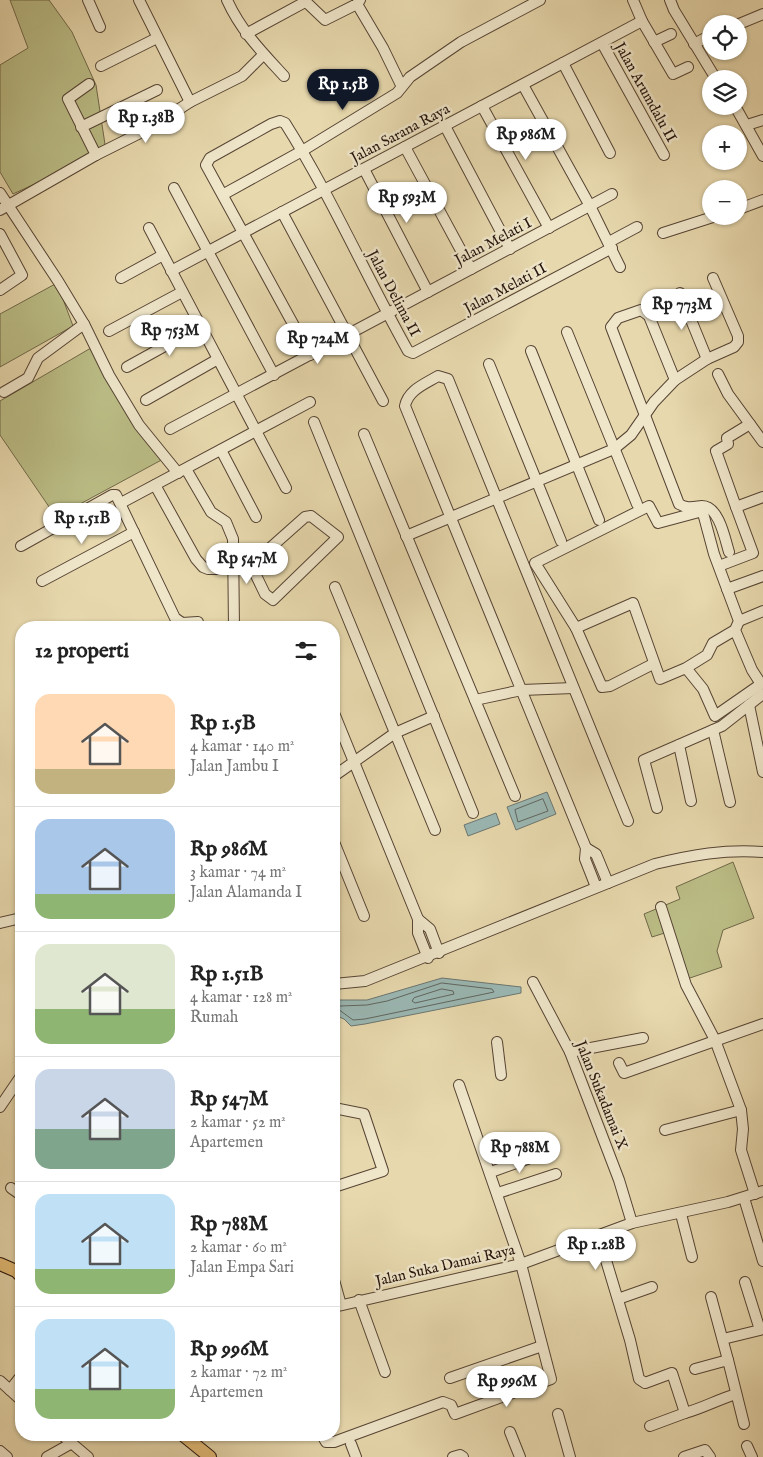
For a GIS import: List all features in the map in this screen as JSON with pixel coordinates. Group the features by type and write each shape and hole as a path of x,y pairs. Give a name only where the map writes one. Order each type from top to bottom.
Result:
{"main road":[{"path":"0,1264 15,1271"},
{"path":"190,1441 210,1457"}],"street":[{"path":"88,0 100,27"},
{"path":"139,0 156,38 190,102"},
{"path":"227,0 246,34 284,76"},
{"path":"310,355 224,194 302,151 397,93 401,85 410,77 461,42 540,0"},
{"path":"670,0 710,70"},
{"path":"246,34 304,1 326,20 358,2 401,85"},
{"path":"637,1 642,21 673,74 688,67"},
{"path":"747,21 763,14"},
{"name":"Jalan Sarana Raya","path":"171,270 642,21"},
{"path":"654,42 671,34"},
{"path":"101,66 156,38"},
{"path":"694,44 702,40"},
{"name":"Jalan Arumdalu II","path":"602,43 664,155"},
{"path":"4,208 150,128 190,102 242,76 263,55"},
{"path":"563,63 610,153"},
{"path":"89,84 68,98 96,156"},
{"path":"523,85 590,206 620,267"},
{"path":"81,127 157,90"},
{"path":"482,106 549,228"},
{"path":"741,115 763,156"},
{"path":"748,125 763,120"},
{"name":"Jalan Delima II","path":"224,194 206,166 207,160 262,129 276,123 285,123 323,190 387,314 408,351 413,353"},
{"path":"445,126 510,248"},
{"path":"405,147 471,269"},
{"path":"364,169 428,292"},
{"path":"174,188 274,375"},
{"path":"0,194 4,208 84,324 109,375 139,425 182,471 211,512 229,527 233,539 234,621"},
{"name":"Jalan Melati I","path":"170,429 612,194"},
{"path":"747,206 763,200"},
{"path":"282,212 383,401"},
{"path":"663,233 702,220"},
{"name":"Jalan Melati II","path":"413,353 610,245 638,227"},
{"path":"149,228 286,488"},
{"path":"0,234 22,275 0,290"},
{"path":"121,278 163,255"},
{"path":"406,536 614,449 631,435 675,380 707,359 734,347 738,342 738,336 713,278"},
{"path":"109,331 182,292"},
{"path":"680,293 707,359"},
{"path":"675,380 646,312 641,310 613,322 611,327 679,504 685,508 706,506 715,512 730,552"},
{"path":"4,392 28,378 38,358 84,324"},
{"path":"127,367 201,326"},
{"path":"567,332 637,504"},
{"path":"531,351 599,520"},
{"path":"146,400 218,359"},
{"path":"489,364 561,541"},
{"path":"718,374 728,394 763,442"},
{"path":"596,887 586,859 586,848 405,406 407,398 417,388 438,376 448,379 628,821"},
{"path":"121,503 310,402"},
{"path":"314,422 473,813"},
{"path":"719,566 753,554 716,451 728,444 727,438 750,424"},
{"path":"364,434 515,796"},
{"path":"221,450 256,517"},
{"path":"155,484 202,567 208,570 232,569 251,564 305,516 311,516 338,538 273,600 265,594 251,564"},
{"path":"21,546 112,495 117,496 176,620 179,621"},
{"path":"736,508 763,497"},
{"path":"653,664 610,686 602,686 576,628 535,563 649,506 658,523 700,512 703,513 737,626 752,670 761,684 715,716 703,689 686,668"},
{"path":"42,581 134,532"},
{"path":"727,589 763,576"},
{"path":"335,587 435,830"},
{"path":"576,628 633,603 653,664 662,680 707,655 713,642 763,611"},
{"path":"475,700 522,690 573,688"},
{"path":"657,808 644,760 722,726 763,694"},
{"path":"749,705 763,772"},
{"path":"340,772 395,733 434,716"},
{"path":"340,728 418,919 418,933 428,958"},
{"path":"713,730 730,802"},
{"path":"679,745 691,801"},
{"path":"586,848 596,854 608,883"},
{"path":"340,982 365,981 428,958 655,864 696,853 736,850 763,852"},
{"path":"340,857 364,916"},
{"path":"661,908 686,986 715,1040 741,1110 743,1129 741,1150 759,1193"},
{"path":"0,923 15,919"},
{"path":"418,919 430,929 439,953"},
{"name":"Jalan Sukadamai X","path":"533,982 570,1052 619,1180 632,1224"},
{"path":"619,1063 624,1073 763,1024"},
{"path":"570,1052 643,1038"},
{"path":"497,1042 501,1075"},
{"path":"0,1107 15,1085"},
{"path":"340,1440 443,1402 451,1405 455,1414 551,1379 521,1264 491,1172 459,1085"},
{"path":"340,1109 364,1114 383,1170 340,1185"},
{"path":"665,1130 741,1110"},
{"path":"491,1172 540,1154"},
{"path":"498,1193 556,1174"},
{"path":"11,1188 15,1191"},
{"name":"Jalan Suka Damai Raya","path":"340,1305 521,1264 632,1224 681,1214 759,1193"},
{"path":"744,1198 763,1261"},
{"path":"681,1214 692,1257"},
{"path":"599,1237 639,1378 645,1383 672,1373 685,1413"},
{"path":"723,1339 760,1330 745,1282"},
{"path":"618,1299 652,1287"},
{"path":"710,1297 723,1339 744,1424"},
{"path":"359,1300 385,1372"},
{"path":"450,1378 542,1346"},
{"path":"695,1369 728,1360"},
{"path":"0,1381 15,1395"},
{"path":"10,1390 15,1384"},
{"path":"650,1426 703,1408 710,1402 736,1394"},
{"path":"558,1414 570,1457"},
{"path":"510,1432 520,1457"},
{"path":"69,1441 88,1457"},
{"path":"47,1457 72,1444"},
{"path":"350,1444 356,1457"},
{"path":"748,1446 752,1457"},
{"path":"684,1457 705,1450 710,1457"},
{"path":"0,1451 7,1457"},
{"path":"454,1457 460,1455 464,1457"}],"green space":[{"path":"10,0 49,0 72,32 96,85 106,151 13,194 0,172 0,65 28,48"},
{"path":"57,283 73,326 0,367 0,314"},
{"path":"96,345 138,416 167,457 56,517 0,435 0,401"},
{"path":"733,862 754,918 723,930 717,951 722,967 687,979 671,931 652,937 644,914 680,899 676,887"}],"water":[{"path":"547,792 556,814 516,830 507,807"},
{"path":"496,813 500,824 468,836 464,825"},
{"path":"442,978 521,987 521,993 365,1024 351,1026 340,1017 340,1000 367,1000"}]}
